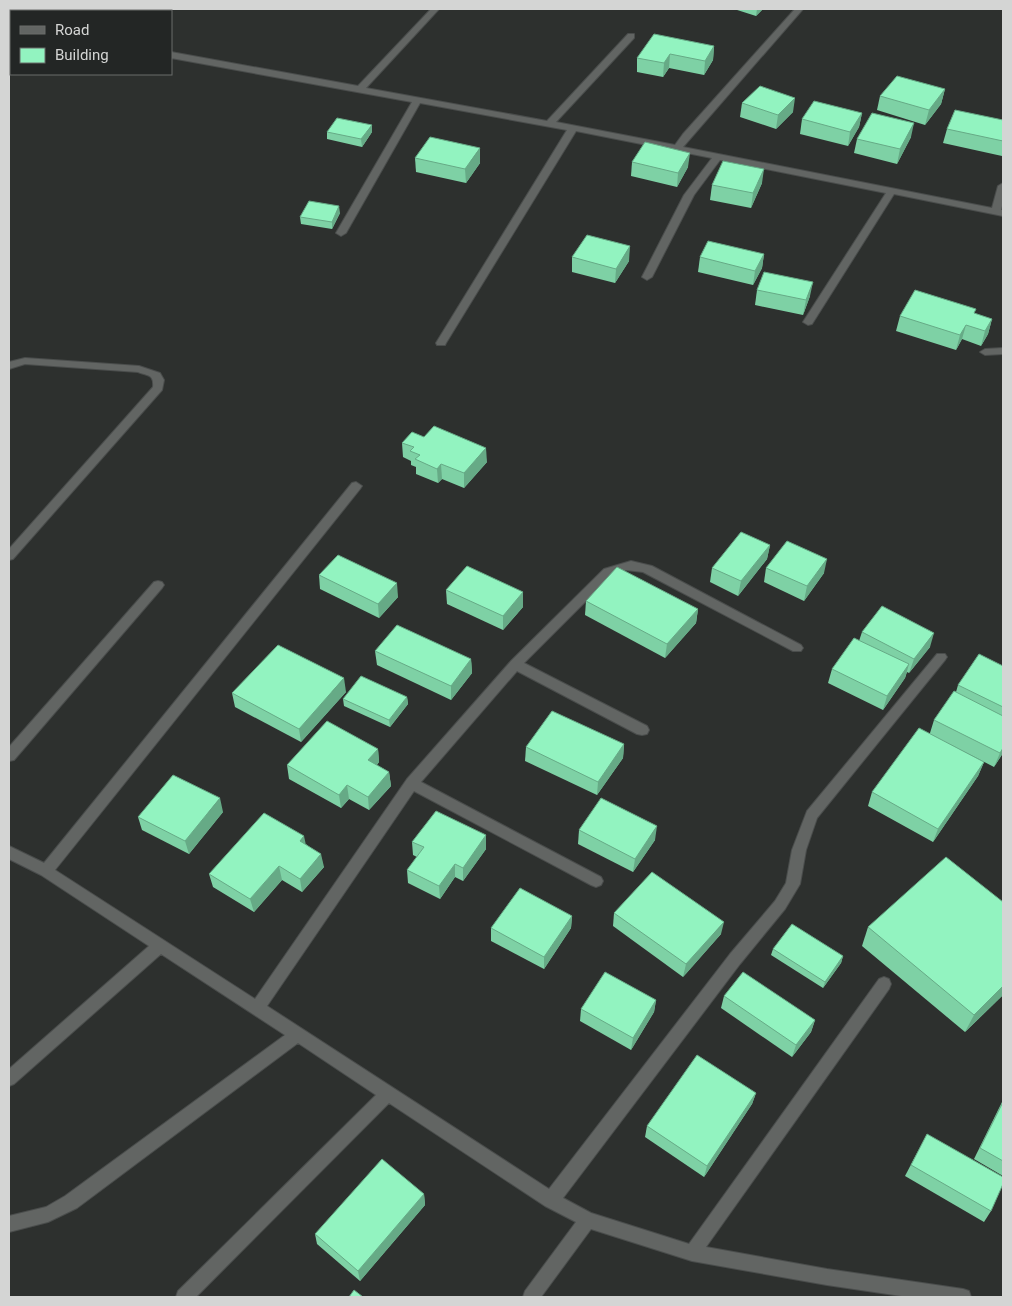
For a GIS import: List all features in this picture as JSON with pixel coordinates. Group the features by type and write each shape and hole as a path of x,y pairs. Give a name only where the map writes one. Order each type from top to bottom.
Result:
{"street":[{"path":"360,89 435,9"},
{"path":"677,149 686,136 799,9"},
{"path":"549,124 631,36"},
{"path":"172,55 573,128 1000,212 1003,186"},
{"path":"341,233 417,101"},
{"path":"441,343 573,128"},
{"path":"647,277 689,195 717,157"},
{"path":"808,322 891,192"},
{"path":"985,352 1003,351"},
{"path":"9,366 25,360 139,369 156,375 159,383 152,395 9,556"},
{"path":"46,871 356,486"},
{"path":"256,1008 412,783 515,664 608,572 621,566 638,565 796,648"},
{"path":"9,756 158,585"},
{"path":"551,1200 734,959 780,905 793,884 799,850 812,815 941,657"},
{"path":"515,664 642,730"},
{"path":"412,783 596,881"},
{"path":"9,852 46,871 551,1200 588,1220 692,1253 890,1292 963,1297"},
{"path":"9,1079 160,946"},
{"path":"692,1253 884,984"},
{"path":"9,1224 48,1214 71,1202 297,1034"},
{"path":"184,1297 387,1094"},
{"path":"531,1297 588,1220"}],"building":[{"path":"654,34 714,46 705,61 670,54 664,63 637,58"},
{"path":"897,76 945,89 929,110 880,96"},
{"path":"760,86 795,98 778,115 742,103"},
{"path":"814,101 862,113 850,132 802,119"},
{"path":"955,110 1003,120 1003,141 947,129"},
{"path":"872,113 914,123 900,149 857,139"},
{"path":"337,118 372,125 361,139 327,132"},
{"path":"430,137 480,148 465,169 415,158"},
{"path":"645,142 690,153 678,173 632,162"},
{"path":"723,161 764,169 753,193 712,185"},
{"path":"309,201 339,206 332,222 300,217"},
{"path":"587,235 630,246 616,269 572,257"},
{"path":"708,241 764,254 755,271 700,257"},
{"path":"764,272 813,282 806,300 757,290"},
{"path":"915,290 976,309 974,313 992,319 985,331 966,325 960,335 900,316"},
{"path":"434,426 486,448 464,473 441,464 437,469 415,459 420,455 410,451 414,447 402,443 412,432 424,437"},
{"path":"741,532 770,545 741,581 712,568"},
{"path":"787,541 827,559 807,586 766,568"},
{"path":"338,555 397,583 378,604 319,575"},
{"path":"467,566 523,592 503,616 446,590"},
{"path":"617,567 698,609 667,644 586,601"},
{"path":"882,606 934,633 914,659 862,632"},
{"path":"397,625 471,659 451,686 375,651"},
{"path":"854,638 909,664 887,696 832,669"},
{"path":"278,645 344,678 299,729 232,693"},
{"path":"979,654 1003,666 1003,707 958,685"},
{"path":"361,676 407,697 389,720 343,699"},
{"path":"954,691 1003,716 1003,748 1000,753 934,720"},
{"path":"552,711 624,744 598,782 526,747"},
{"path":"327,721 378,749 368,760 389,772 368,797 347,785 339,795 287,765"},
{"path":"919,728 984,762 938,829 872,792"},
{"path":"173,775 220,798 185,841 138,817"},
{"path":"601,798 657,826 635,859 579,830"},
{"path":"436,811 486,835 463,868 455,864 439,886 407,870 424,847 412,842"},
{"path":"264,813 304,836 300,841 321,854 300,879 279,866 250,899 209,874"},
{"path":"946,857 1003,902 1003,986 974,1015 868,927"},
{"path":"652,872 724,922 686,964 614,913"},
{"path":"520,888 572,916 544,957 491,928"},
{"path":"792,924 843,956 825,982 773,949"},
{"path":"605,972 656,1000 633,1038 581,1009"},
{"path":"743,972 815,1020 796,1045 724,996"},
{"path":"697,1055 756,1093 707,1166 647,1126"},
{"path":"1003,1102 1003,1161 980,1148"},
{"path":"927,1134 1003,1177 1003,1184 991,1211 911,1165"},
{"path":"382,1159 424,1194 358,1271 315,1234"},
{"path":"354,1290 363,1297 349,1297"}]}
